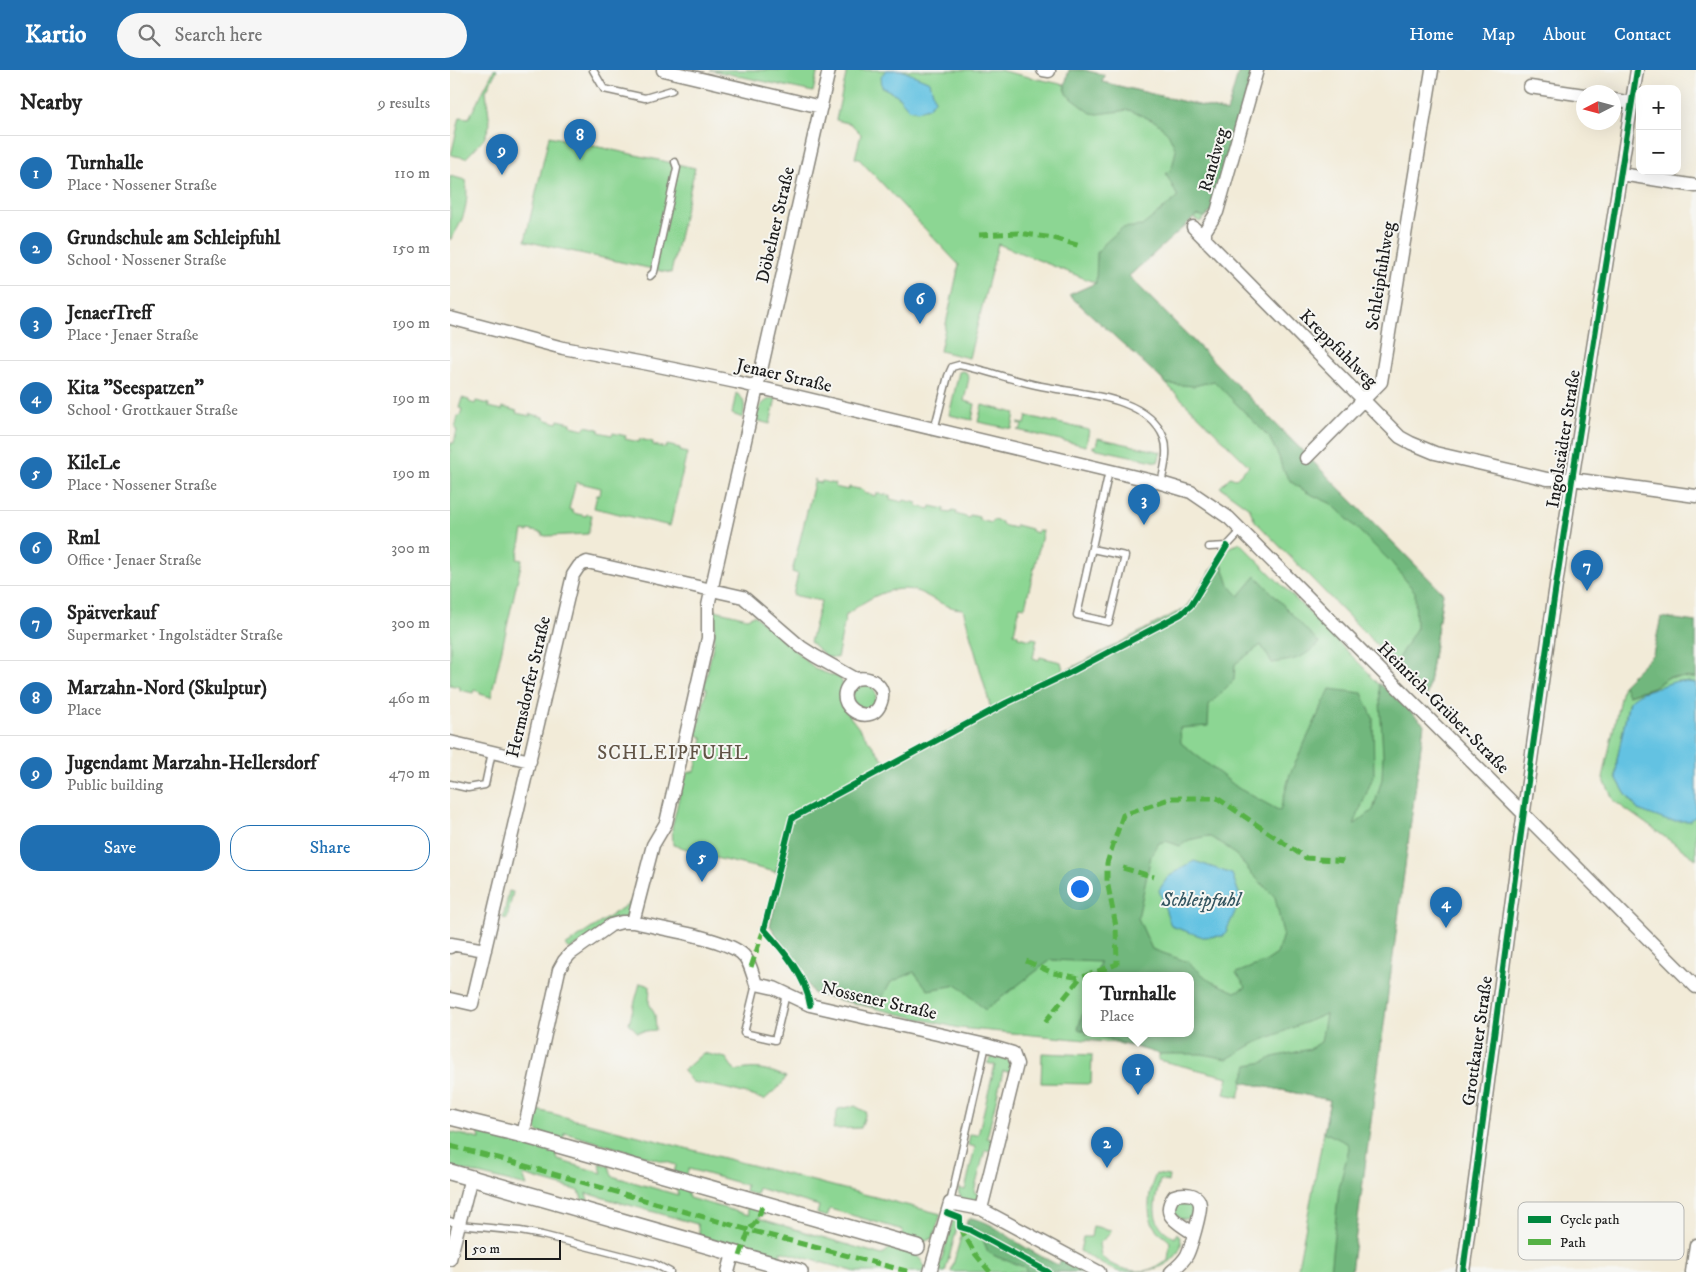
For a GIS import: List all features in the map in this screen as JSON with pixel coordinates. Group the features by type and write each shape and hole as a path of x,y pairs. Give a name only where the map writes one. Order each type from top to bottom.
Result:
{"street":[{"path":"663,70 821,107"},
{"name":"Döbelner Straße","path":"756,387 829,70"},
{"path":"1043,70 1049,70"},
{"name":"Randweg","path":"1205,240 1205,231 1217,212 1257,70"},
{"name":"Schleipfuhlweg","path":"1306,458 1381,382 1432,70"},
{"name":"Ingolstädter Straße","path":"1523,813 1572,479 1637,70"},
{"path":"1530,87 1576,94"},
{"path":"1621,101 1632,103"},
{"path":"1621,174 1696,186"},
{"path":"1193,227 1205,240"},
{"name":"Kreppfuhlweg","path":"1205,240 1406,440 1435,453 1547,478 1572,479 1696,496"},
{"name":"Jenaer Straße","path":"450,318 563,348 756,387 1161,483 1191,492 1229,518"},
{"path":"633,922 653,845 666,823 708,638 708,606 711,589 756,387"},
{"name":"Heinrich-Grüber-Straße","path":"1229,518 1696,987"},
{"name":"Hermsdorfer Straße","path":"450,999 472,1004 573,575 579,566 587,562 743,597 814,656 856,679"},
{"path":"450,742 530,761"},
{"name":"Grottkauer Straße","path":"1463,1272 1523,813"},
{"path":"523,1135 559,970 570,954 611,925 633,922 705,938 732,947 742,954 750,967 756,984"},
{"path":"450,947 451,944 485,950"},
{"name":"Nossener Straße","path":"756,984 774,988 810,1005 986,1045 1013,1053 1017,1064 981,1209"},
{"path":"450,1117 523,1135 935,1252"},
{"path":"450,1172 800,1272"},
{"path":"450,1259 454,1224 471,1177"},
{"path":"930,1272 950,1203 981,1209 1099,1272"},
{"path":"1171,1272 1187,1256 1194,1234"},
{"path":"1692,1272 1696,1245"},
{"path":"728,1272 733,1254"}],"lane":[{"path":"593,70 604,89 645,98 672,90"},
{"path":"650,276 654,272 677,168 675,162"},
{"path":"934,430 948,376 952,367 959,365 1039,386 1116,400 1136,408 1154,423 1164,438 1166,453 1161,483"},
{"path":"1092,549 1125,556 1109,622 1077,615 1109,471"},
{"path":"1209,548 1228,546 1241,531"},
{"path":"450,784 468,788 484,785 492,752"},
{"path":"756,984 744,1033 775,1040 786,994"},
{"path":"950,1203 986,1045"},
{"path":"454,1224 542,1235 655,1264 670,1272"}],"green space":[{"path":"494,70 497,70 486,91 490,124 484,139 466,158 451,155 460,117 469,118"},
{"path":"710,70 818,70 813,92"},
{"path":"847,70 998,70 1065,85 1069,70 1084,70 1104,75 1102,82 1228,112 1213,210 1200,222 1193,218 1129,276 1443,593 1427,696 1255,521 1249,508 1220,487 1230,477 1235,479 1249,466 1135,353 1069,295 1096,283 998,244 969,358 940,351 959,265 859,159 855,158 861,134 851,124 836,120"},
{"path":"1069,70 1084,70 1104,75 1102,82 1227,112 1239,70 1253,70 1213,210 1205,217 1197,215 1129,276 1443,593 1427,696 1395,663 1416,629 1415,592 1392,563 1332,504 1308,493 1291,482 1282,468 1269,437 1214,381 1194,386 1167,384 1069,295 1096,283 1097,253 1103,245 1122,228 1142,226 1178,197 1166,174 1172,168 1176,150 1168,133 1156,122 1129,110 1098,114 1091,113 1066,94 1065,85"},
{"path":"549,136 695,168 671,273 525,241"},
{"path":"450,176 466,180 467,197 462,219 450,240"},
{"path":"959,372 966,372 969,378 964,401 975,404 972,420 949,415"},
{"path":"736,393 742,398 744,404 743,418 732,414"},
{"path":"462,398 475,404 476,401 489,404 489,407 502,410 503,407 517,411 516,413 544,417 544,419 557,423 558,420 584,429 585,426 599,429 599,432 626,436 625,439 639,442 640,439 666,448 667,445 680,448 680,451 687,453 670,526 594,508 601,488 576,482 569,509 573,513 586,516 587,514 592,515 588,534 546,536 542,535 542,533 528,530 528,532 523,531 517,559 522,560 491,697 474,690 473,693 460,690 460,687 450,685 450,449 451,443 454,443 458,416 460,416 462,409 459,408"},
{"path":"776,398 770,424 755,420 764,402"},
{"path":"982,405 1015,413 1012,429 978,422"},
{"path":"1027,416 1089,430 1086,446 1017,430 1020,430 1022,425 1018,423 1025,424"},
{"path":"1098,438 1161,452 1158,462 1093,448 1093,446 1096,446"},
{"path":"815,479 815,482 821,483 822,481 835,484 835,487 848,490 849,487 864,490 864,493 876,496 877,493 890,496 890,499 917,503 917,506 930,509 931,506 945,509 944,512 957,512 956,514 969,518 970,515 979,517 979,520 992,523 993,520 1002,522 1002,525 1015,528 1016,525 1031,529 1031,531 1037,533 1038,530 1043,531 1025,607 1020,606 1014,633 1018,637 1031,640 1032,638 1037,639 1033,658 1039,660 1040,657 1061,662 1064,673 991,709 963,609 946,605 919,592 899,589 871,598 846,615 837,658 827,657 810,642 821,601 793,595 798,574 792,572"},
{"path":"1240,543 1423,730 1350,1272 1297,1272 1330,1100 1243,1082 1239,1097 1224,1094 1228,1077 1158,1060 1160,1053 1117,1043 959,1028 814,994 770,925 1191,616 1225,573 1220,557 1231,547"},
{"path":"1220,557 1229,585 1239,596 1256,576 1319,643 1298,658 1272,663 1261,645 1235,664 1234,680 1209,705 1208,726 1180,728 1181,743 1238,788 1280,811 1290,774 1330,689 1362,693 1373,718 1374,774 1354,825 1373,810 1382,779 1383,755 1379,683 1424,724 1351,1272 1330,1272 1339,1188 1349,1148 1347,1143 1324,1132 1330,1100 1242,1082 1248,1065 1310,1049 1321,1042 1326,1014 1253,1044 1227,1059 1202,1054 1159,1054 1103,1037 1194,1037 1194,972 1097,972 1100,962 1051,960 985,1010 958,985 928,990 914,972 891,982 876,1008 814,994 770,925 783,874 776,872 791,815 1183,609","holes":["1208,836 1223,844 1239,858 1275,897 1283,934 1277,954 1265,962 1236,973 1246,987 1235,992 1210,981 1188,962 1152,949 1138,918 1151,856 1159,843 1166,841 1180,846 1189,840"]},
{"path":"715,610 747,618 754,615 817,670 840,678 844,709 886,763 791,815 776,872 698,854 698,852 673,845 672,827 683,780 686,778 687,773 695,771 703,738 696,734 707,689 704,687 714,641"},
{"path":"1661,617 1696,622 1696,678 1669,677 1653,687 1628,695 1623,684 1653,654"},
{"path":"1669,677 1696,678 1696,683 1677,681 1629,701 1617,760 1616,777 1638,810 1649,813 1696,806 1696,859 1614,801 1603,778 1623,684 1629,695 1653,687"},
{"path":"864,684 873,687 876,696 873,705 864,708 855,705 852,696 855,687"},
{"path":"509,891 513,892 507,919 503,918"},
{"path":"631,902 634,907 628,917 570,949 565,946"},
{"path":"640,983 650,986 649,1003 655,1015 656,1030 637,1032 629,1023"},
{"path":"1082,1016 1082,1030 1078,1029"},
{"path":"703,1053 726,1058 735,1071 761,1069 786,1077 782,1084 764,1100 728,1089 692,1082 683,1071"},
{"path":"1042,1053 1092,1055 1091,1084 1041,1083"},
{"path":"1000,1055 1009,1061 1011,1072 1003,1071 987,1138 995,1140 992,1151 985,1150 974,1192 982,1195 975,1202 964,1201 959,1194 958,1188 965,1190 975,1147 968,1145 970,1134 978,1135 995,1065 987,1063 992,1057"},
{"path":"855,1106 866,1112 861,1128 833,1129 838,1109"},
{"path":"534,1109 941,1214 933,1238 921,1243 901,1238 903,1230 830,1209 827,1217 817,1214 819,1206 758,1188 756,1195 745,1192 746,1185 689,1169 686,1176 674,1173 676,1165 565,1133 563,1140 543,1134 535,1129 533,1124"},
{"path":"478,1130 555,1150 558,1160 602,1173 599,1163 609,1166 612,1176 678,1195 676,1186 687,1189 689,1198 749,1215 746,1206 769,1212 758,1218 882,1255 890,1248 908,1252 921,1260 925,1272 856,1272 780,1251 781,1260 700,1236 697,1224 586,1193 589,1204 583,1202 579,1191 523,1175 527,1186 450,1167 450,1132 480,1139"},
{"path":"1156,1174 1169,1176 1168,1182 1160,1180 1155,1206 1157,1220 1166,1232 1175,1238 1177,1233 1181,1246 1172,1260 1148,1270 1168,1260 1170,1242 1157,1230 1150,1216 1149,1201 1151,1187"},
{"path":"1184,1199 1191,1202 1194,1209 1191,1216 1184,1219 1177,1216 1174,1209 1177,1202"},
{"path":"972,1218 993,1226 1027,1249 1058,1265 1062,1258 1088,1272 1027,1272 1024,1267 988,1252 980,1232 967,1224 967,1220"},
{"path":"953,1220 959,1221 945,1272 938,1272"},
{"path":"967,1222 1020,1245 1070,1272 951,1272"},
{"path":"1093,1226 1111,1230 1108,1236 1099,1244 1101,1255 1104,1259 1114,1266 1127,1270 1142,1271 1121,1272 1100,1263 1080,1251 1083,1237 1091,1237"}],"water":[{"path":"886,70 901,70 930,82 935,100 928,108 917,111 909,109 897,95 882,87 881,76"},
{"path":"1677,681 1696,683 1696,816 1689,821 1668,821 1638,810 1616,777 1617,760 1629,701 1642,692"},
{"name":"Schleipfuhl","path":"1194,861 1232,874 1241,899 1224,936 1203,937 1171,926 1159,890 1168,877"}],"marked path":[{"path":"979,235 1018,233 1054,238 1080,246"},
{"path":"1096,972 1117,964 1116,926 1107,881 1107,863 1123,815 1172,798 1217,798 1306,858 1348,861"},
{"path":"1123,868 1154,877"},
{"path":"751,967 764,929"},
{"path":"1026,961 1053,973 1080,978"},
{"path":"1045,1022 1082,977"},
{"path":"450,1146 749,1230 910,1272"},
{"path":"740,1256 749,1230 758,1219 763,1203"},
{"path":"960,1227 976,1255 990,1272"}],"cycle path":[{"path":"1463,1272 1515,876 1557,579 1637,70"},
{"path":"810,1005 804,984 793,964 764,929 792,818 1006,703 1067,674 1181,614 1191,605 1227,546"},
{"path":"947,1213 960,1218 960,1227 970,1230 1048,1272"}],"place":[{"name":"Marzahn-Nord (Skulptur)","path":"580,160"},
{"name":"Jugendamt Marzahn-Hellersdorf","path":"502,175"},
{"name":"Rml","path":"920,324"},
{"name":"JenaerTreff","path":"1144,525"},
{"name":"Spätverkauf","path":"1587,591"},
{"name":"KileLe","path":"702,882"},
{"name":"Kita \"Seespatzen\"","path":"1446,928"},
{"name":"Turnhalle","path":"1138,1095"},
{"name":"Grundschule am Schleipfuhl","path":"1107,1168"}],"district":[{"name":"SCHLEIPFUHL","path":"673,753"}]}
